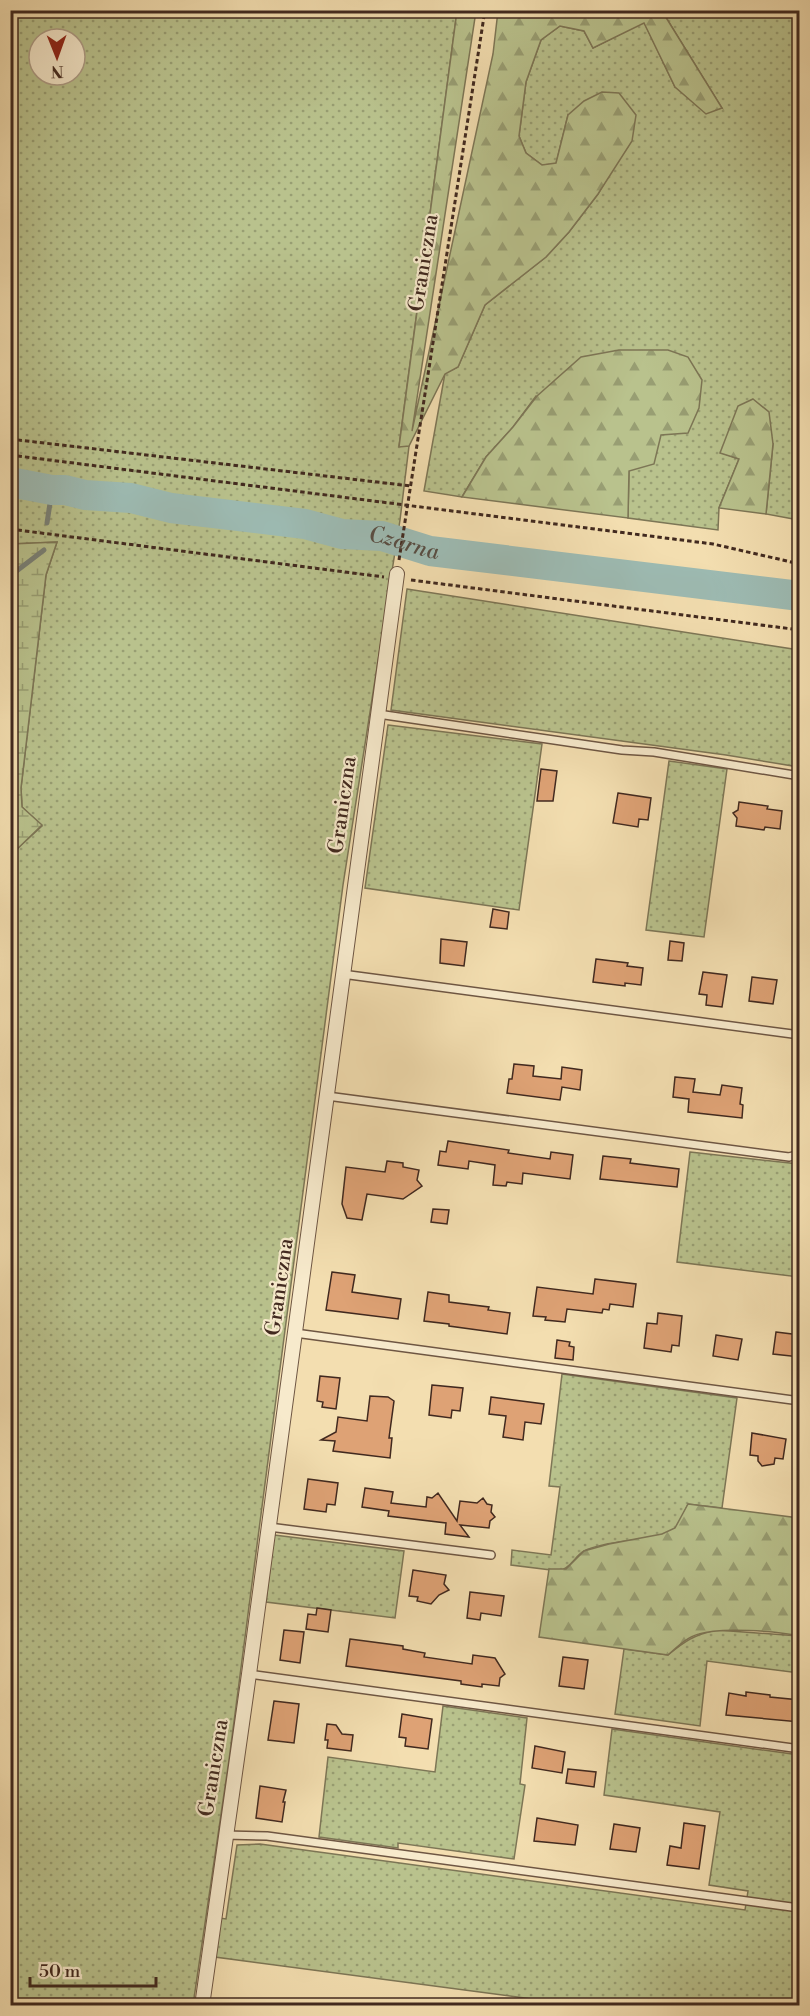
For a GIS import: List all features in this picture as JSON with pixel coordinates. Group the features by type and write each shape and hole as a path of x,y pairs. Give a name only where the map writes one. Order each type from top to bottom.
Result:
{"street":[{"name":"Graniczna","path":"202,2006 397,576"}],"lane":[{"path":"377,714 622,750 654,752 800,776"},
{"path":"342,974 800,1035"},
{"path":"326,1096 789,1157 800,1154"},
{"path":"295,1333 800,1401"},
{"path":"269,1527 491,1555"},
{"path":"249,1674 800,1749"},
{"path":"225,1835 267,1836 799,1908"}],"path":[{"name":"Graniczna","path":"397,576 484,10"},
{"path":"10,439 411,486"},
{"path":"10,455 713,544 800,564"},
{"path":"10,529 397,576 800,630"}],"green space":[{"path":"11,11 457,11 399,446 409,446 400,520 343,885 229,1760 193,2005 11,2006 10,855 42,826 22,807 21,788 46,575 57,542 11,544"},
{"path":"457,11 476,11 412,431 493,54 498,11 662,11 722,108 706,114 675,87 644,23 593,48 584,31 560,26 541,40 526,82 519,136 526,153 542,165 556,163 568,115 584,101 602,92 619,93 636,115 632,141 598,194 569,232 546,257 485,305 458,367 445,374 409,446 399,447"},
{"path":"662,11 799,11 799,520 766,514 773,444 720,452 739,459 719,508 718,530 628,518 629,471 536,396 513,427 486,457 462,497 424,491 445,373 458,367 485,305 546,257 569,232 598,194 612,169 568,115 556,164 542,165 526,153 519,136 526,82 541,40 560,26 584,31 593,48 644,22 675,87 722,108"},
{"path":"619,350 668,350 688,357 702,380 699,408 688,433 661,435 654,464 629,471 628,518 462,497 486,457 537,396 581,357"},
{"path":"753,399 769,412 773,444 766,514 719,508 739,459 720,453 738,406"},
{"path":"57,542 46,575 21,788 22,807 42,825 11,855 11,544"},
{"path":"407,589 799,650 799,767 391,710"},
{"path":"388,725 542,744 519,910 365,888"},
{"path":"669,761 727,769 704,937 646,930"},
{"path":"690,1152 799,1164 799,1277 677,1262"},
{"path":"562,1374 737,1398 722,1508 688,1504 677,1526 667,1533 594,1547 584,1551 567,1567 559,1571 511,1565 512,1550 551,1555 560,1487 549,1486"},
{"path":"688,1504 799,1518 799,1636 749,1630 708,1632 690,1637 668,1655 539,1637 549,1569 566,1569 584,1551 662,1534 675,1528"},
{"path":"274,1535 404,1551 395,1618 266,1602"},
{"path":"716,1630 799,1636 799,1673 707,1661 700,1726 615,1714 624,1649 668,1655 690,1639"},
{"path":"443,1706 527,1718 520,1784 525,1785 514,1859 398,1843 398,1848 319,1837 328,1757 435,1772"},
{"path":"612,1729 799,1755 799,2005 577,2005 215,1957 220,1918 226,1919 237,1845 260,1844 745,1910 748,1891 709,1885 720,1812 604,1795"}],"building":[{"path":"541,769 557,771 553,801 537,801"},
{"path":"618,793 651,798 648,820 639,819 638,827 613,823"},
{"path":"739,802 768,806 767,809 782,811 780,829 765,827 764,830 736,826 737,818 733,813 738,810"},
{"path":"493,909 509,912 507,929 490,927"},
{"path":"441,939 467,942 464,966 440,963"},
{"path":"670,941 684,943 682,961 668,960"},
{"path":"596,959 628,963 627,966 643,968 641,985 625,983 625,986 593,982"},
{"path":"703,972 727,975 722,1007 706,1005 707,995 699,994"},
{"path":"752,977 777,980 773,1004 749,1001"},
{"path":"514,1064 534,1066 533,1076 561,1079 562,1067 582,1070 580,1090 562,1087 560,1100 507,1093"},
{"path":"675,1077 695,1079 693,1092 720,1095 722,1085 742,1088 740,1104 743,1105 742,1118 688,1112 689,1099 673,1097"},
{"path":"448,1141 550,1159 551,1152 573,1155 570,1179 523,1173 522,1184 507,1182 506,1186 493,1185 495,1165 469,1161 468,1169 438,1165 440,1151 446,1152"},
{"path":"603,1156 631,1159 630,1163 679,1169 677,1187 600,1179"},
{"path":"387,1161 403,1163 403,1167 419,1170 417,1180 422,1186 403,1199 367,1194 362,1220 347,1218 342,1204 346,1167 385,1172"},
{"path":"433,1209 449,1210 447,1224 431,1222"},
{"path":"332,1272 355,1275 352,1292 401,1299 398,1319 326,1310"},
{"path":"595,1279 636,1284 633,1307 610,1304 609,1310 603,1309 602,1313 567,1309 565,1322 533,1316 537,1287 593,1294"},
{"path":"428,1292 449,1295 449,1302 489,1307 488,1310 510,1313 507,1334 424,1321"},
{"path":"658,1313 682,1316 679,1346 672,1345 671,1352 644,1348 647,1323 657,1324"},
{"path":"776,1332 800,1335 800,1357 773,1354"},
{"path":"716,1335 742,1339 738,1360 713,1356"},
{"path":"557,1340 570,1342 569,1346 574,1347 573,1360 555,1358"},
{"path":"320,1376 340,1378 336,1409 322,1407 323,1402 317,1401"},
{"path":"432,1385 463,1388 460,1411 452,1410 451,1418 429,1415"},
{"path":"370,1396 388,1397 394,1401 389,1438 392,1438 390,1458 333,1451 335,1441 321,1440 336,1432 338,1417 367,1421"},
{"path":"491,1397 544,1404 541,1424 525,1422 523,1440 503,1437 506,1416 489,1414"},
{"path":"752,1433 786,1439 783,1459 775,1458 774,1464 762,1466 758,1461 758,1456 750,1455"},
{"path":"308,1479 338,1483 335,1505 327,1504 326,1512 304,1509"},
{"path":"365,1488 393,1492 391,1503 426,1507 427,1497 432,1498 438,1493 457,1521 460,1501 477,1503 483,1498 487,1504 492,1505 491,1512 495,1517 490,1521 489,1528 460,1525 469,1537 445,1534 446,1523 388,1516 389,1511 362,1507"},
{"path":"413,1570 446,1575 444,1584 449,1590 439,1595 431,1604 417,1601 418,1597 409,1596"},
{"path":"470,1592 504,1596 501,1616 481,1613 480,1620 467,1618"},
{"path":"317,1608 331,1610 328,1632 306,1629 308,1614 316,1615"},
{"path":"284,1630 304,1632 300,1663 280,1660"},
{"path":"350,1639 403,1646 403,1649 425,1653 424,1657 472,1664 473,1655 495,1658 505,1674 500,1678 499,1686 482,1684 482,1687 461,1684 461,1681 346,1666"},
{"path":"563,1657 588,1660 584,1689 559,1686"},
{"path":"746,1692 800,1700 800,1722 726,1715 729,1693 746,1696"},
{"path":"274,1701 299,1704 294,1743 268,1740"},
{"path":"402,1714 432,1719 428,1749 405,1746 406,1738 399,1737"},
{"path":"327,1724 336,1725 342,1734 353,1735 351,1751 327,1748 328,1740 325,1740"},
{"path":"535,1746 565,1752 562,1773 532,1768"},
{"path":"568,1769 596,1772 594,1787 566,1783"},
{"path":"260,1786 286,1790 282,1822 256,1818"},
{"path":"537,1818 578,1825 575,1845 534,1841"},
{"path":"684,1823 705,1826 699,1869 667,1865 670,1846 681,1848"},
{"path":"614,1824 640,1828 636,1852 610,1849"}],"waterway":[{"name":"Czarna","path":"10,482 85,495 131,498 171,508 305,524 342,534 382,536 430,551 800,596"},
{"path":"47,523 52,490"},
{"path":"10,576 44,550"}]}
